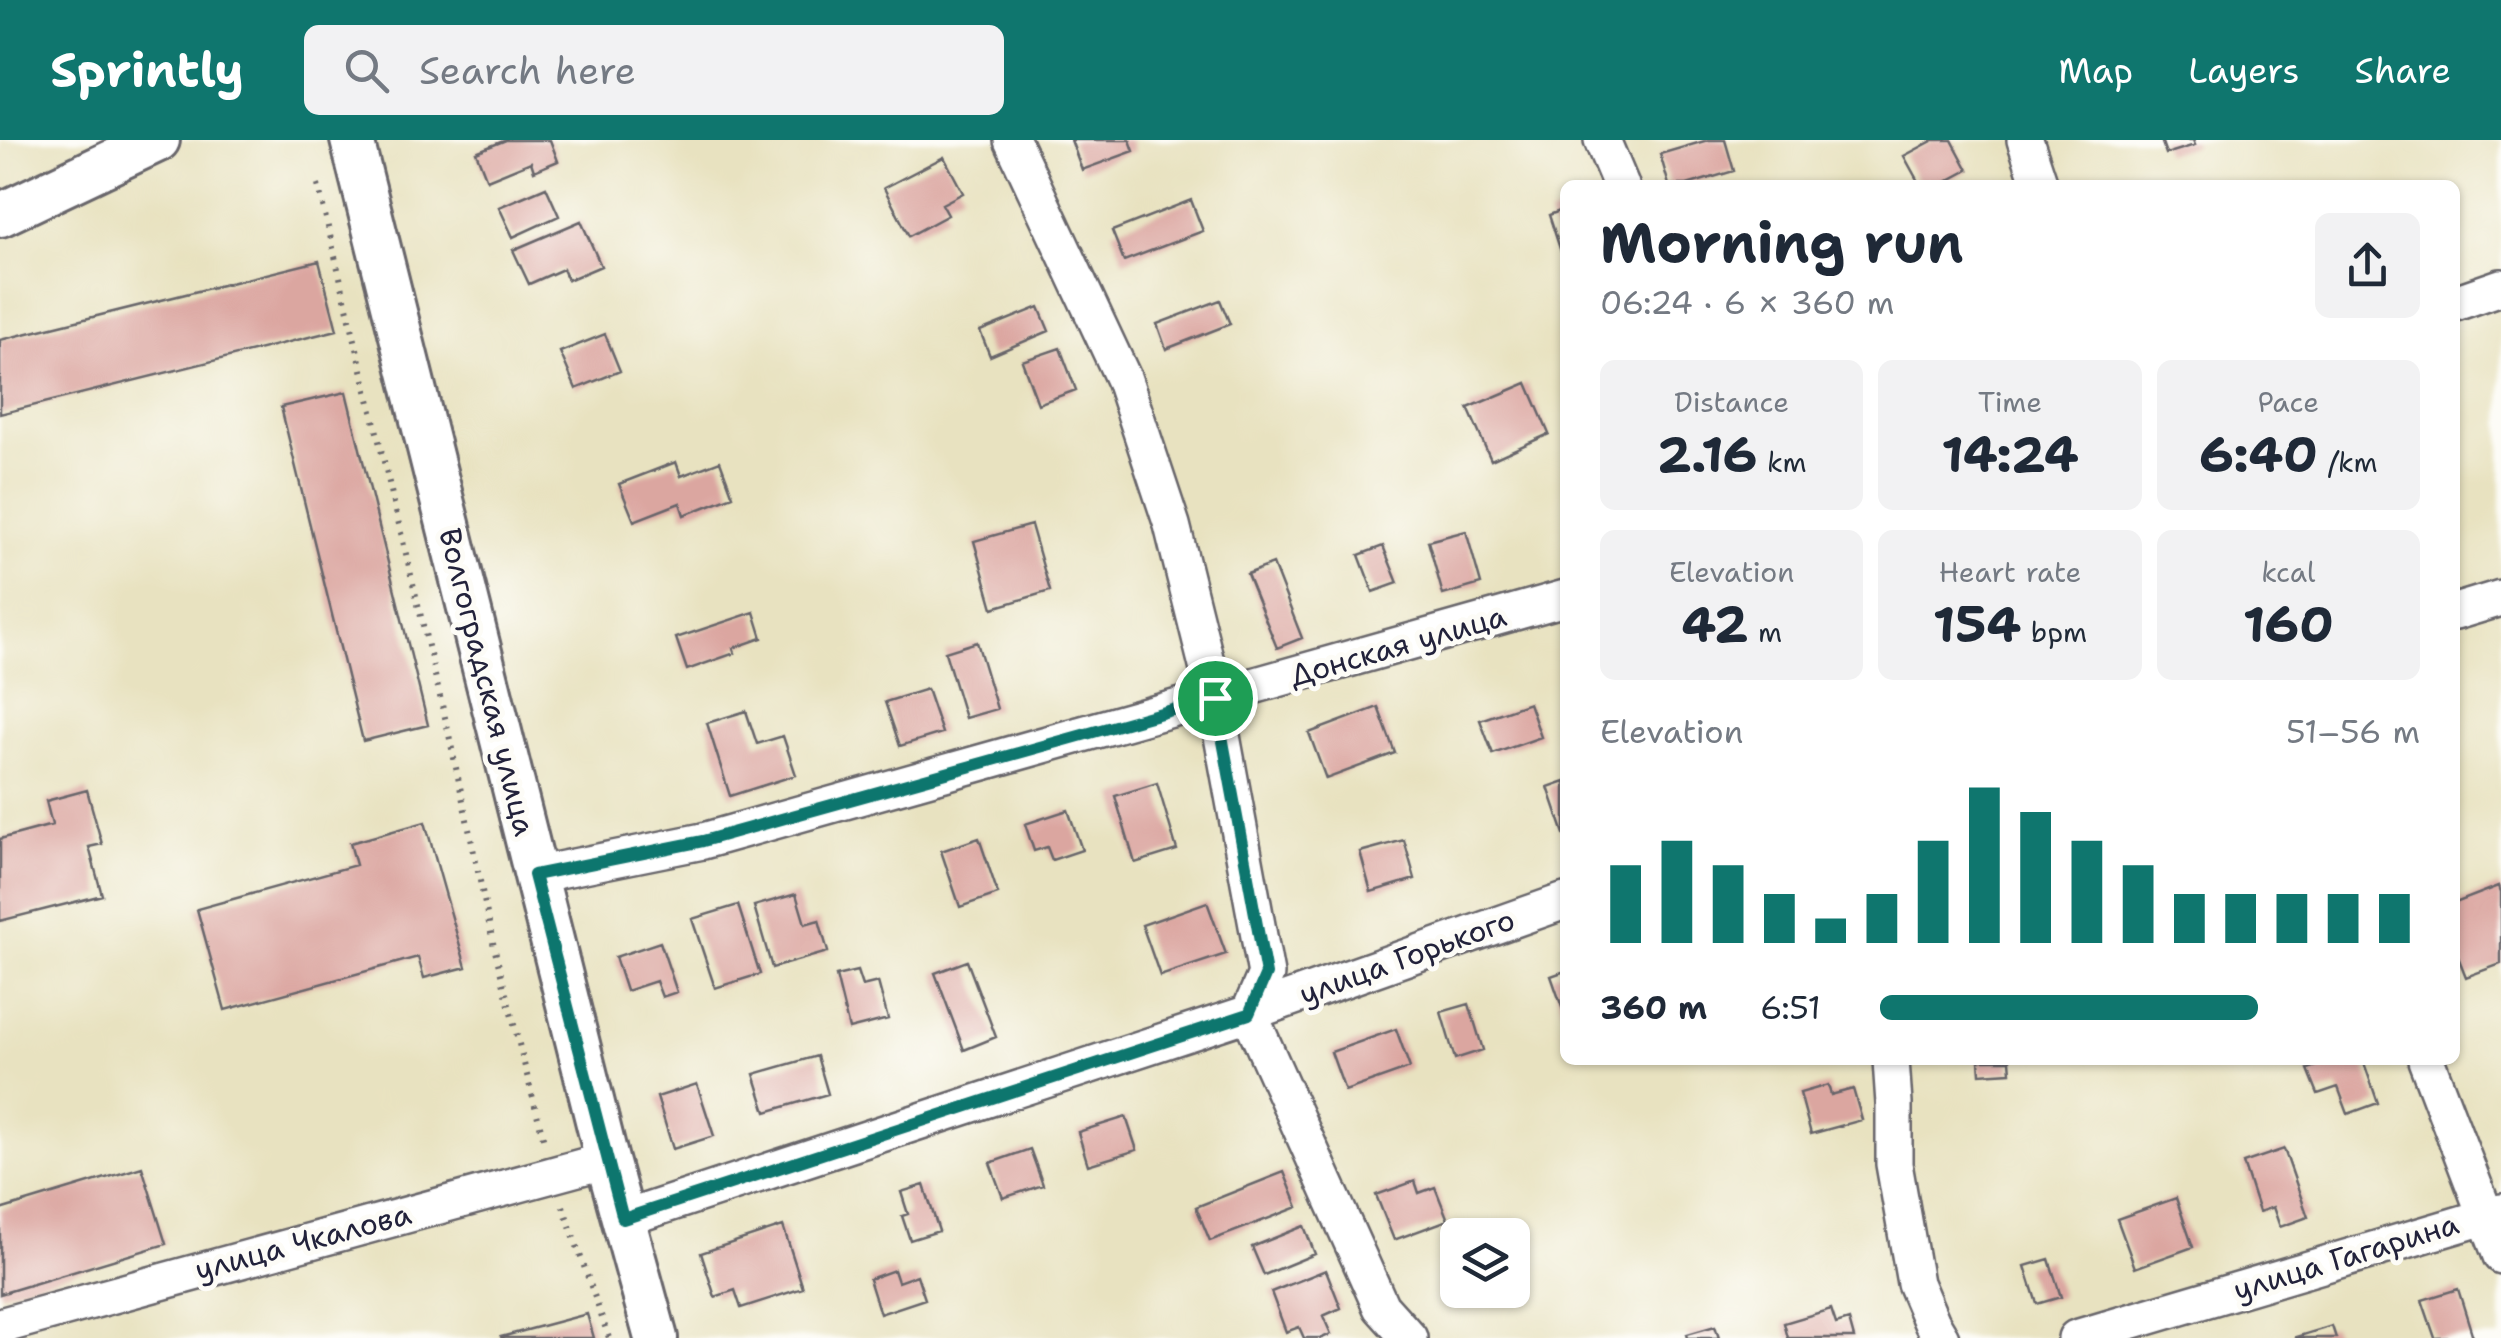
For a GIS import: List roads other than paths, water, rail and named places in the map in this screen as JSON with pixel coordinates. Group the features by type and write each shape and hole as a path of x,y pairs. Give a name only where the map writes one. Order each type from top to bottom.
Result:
{"street":[{"path":"0,215 158,140"},
{"name":"Волгоградская улица","path":"352,140 534,875 656,1338"},
{"path":"1012,140 1124,380 1172,525 1215,698 1266,974 1249,1014 1381,1307 1409,1338"},
{"path":"1602,140 1619,180"},
{"path":"2025,140 2038,180"},
{"path":"2460,301 2501,287"},
{"path":"2460,610 2501,598"},
{"name":"Донская улица","path":"534,875 703,841 1560,599"},
{"name":"улица Горького","path":"623,1219 1249,1014 1560,903"},
{"path":"1891,1065 1894,1164 1915,1283 1941,1338"},
{"path":"2428,1065 2493,1214 2501,1256"},
{"name":"улица Чкалова","path":"0,1326 607,1160"},
{"name":"улица Гагарина","path":"2076,1338 2493,1214"}]}
